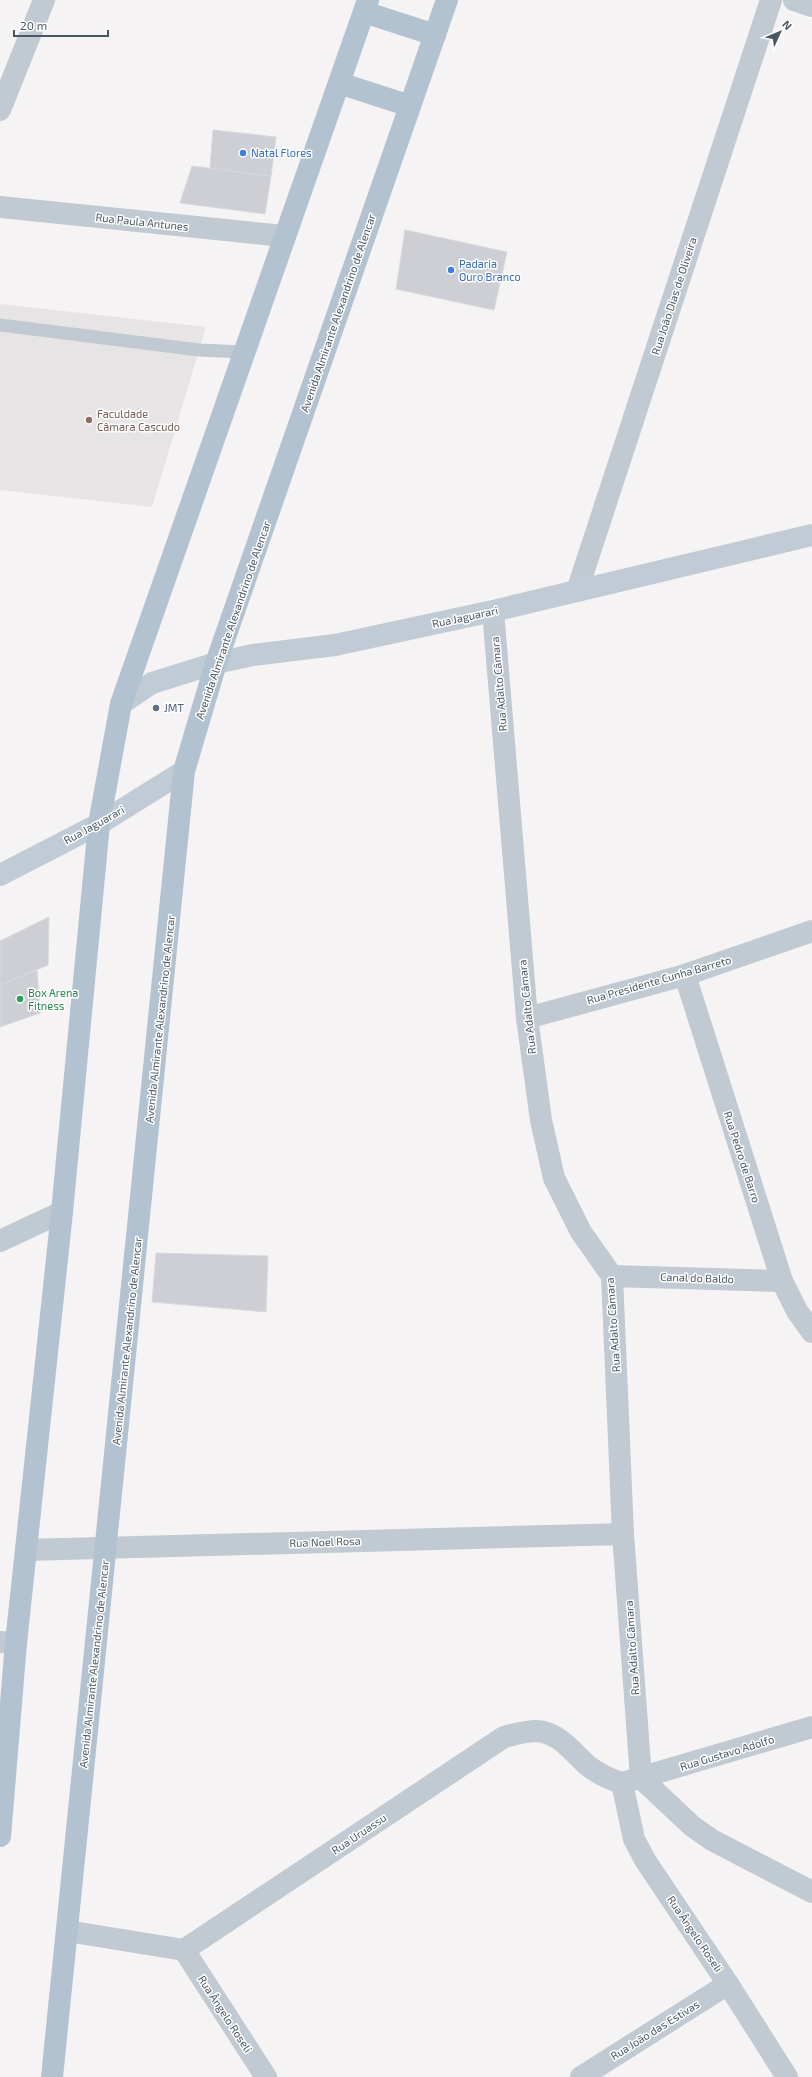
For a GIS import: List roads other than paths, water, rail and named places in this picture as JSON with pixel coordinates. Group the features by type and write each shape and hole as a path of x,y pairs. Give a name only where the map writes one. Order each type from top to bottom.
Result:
{"main road":[{"name":"Avenida Almirante Alexandrino de Alencar","path":"52,2077 184,771 216,663 447,0"},
{"path":"0,1836 8,1643 26,1550 62,1212 99,824 121,704 366,6 435,35"},
{"path":"338,83 410,106"},
{"name":"Rua Jaguarari","path":"121,704 152,683 176,674 216,663 253,655 335,645 493,611 812,535"},
{"name":"Rua Jaguarari","path":"0,875 99,824 184,771"}],"street":[{"path":"0,110 44,0"},
{"name":"Rua João Dias de Oliveira","path":"577,591 771,0"},
{"path":"794,0 812,6"},
{"name":"Rua Paula Antunes","path":"0,206 284,236"},
{"name":"Rua Adalto Câmara","path":"493,611 528,1018 540,1120 554,1178 581,1232 612,1276 632,1780"},
{"name":"Rua Presidente Cunha Barreto","path":"528,1018 685,975 812,931"},
{"name":"Rua Pedro de Barro","path":"685,975 782,1281 797,1311 812,1332"},
{"path":"0,1241 62,1212"},
{"name":"Canal do Baldo","path":"612,1276 782,1281"},
{"name":"Rua Noel Rosa","path":"26,1550 623,1534"},
{"name":"Rua Gustavo Adolfo","path":"632,1780 812,1727"},
{"name":"Rua Uruassu","path":"184,1950 504,1737 523,1732 538,1731 553,1736 569,1746 592,1768 610,1779 632,1780"},
{"path":"632,1780 712,1840 812,1892"},
{"name":"Rua Ângelo Roseli","path":"632,1780 634,1839 645,1860 728,1984 787,2077"},
{"path":"67,1931 184,1950"},
{"name":"Rua Ângelo Roseli","path":"184,1950 266,2077"},
{"name":"Rua João das Estivas","path":"581,2077 728,1984"}],"lane":[{"path":"0,325 199,350 244,352"}],"place":[{"name":"Natal Flores","path":"243,153"},
{"name":"Padaria Ouro Branco","path":"451,270"},
{"name":"Faculdade Câmara Cascudo","path":"89,420"},
{"name":"JMT","path":"156,708"},
{"name":"Box Arena Fitness","path":"20,999"}]}
